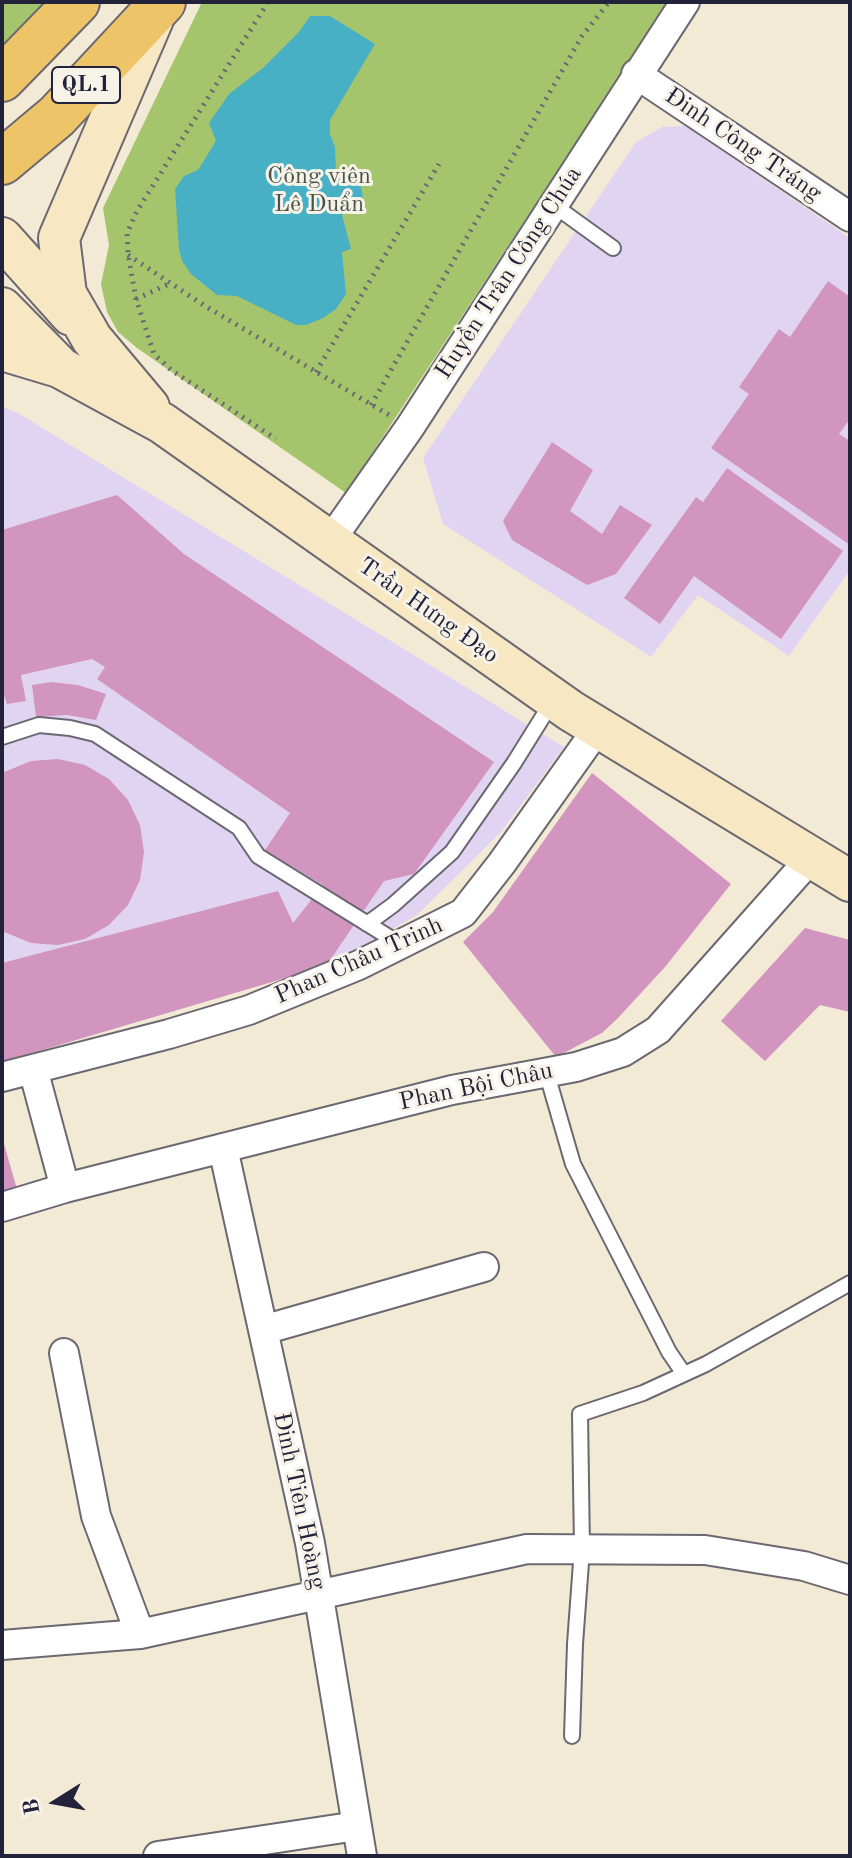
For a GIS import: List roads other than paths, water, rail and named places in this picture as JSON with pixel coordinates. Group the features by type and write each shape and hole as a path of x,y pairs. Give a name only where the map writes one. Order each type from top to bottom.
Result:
{"highway":[{"name":"QL.1","path":"2,79 77,2"},
{"name":"QL.1","path":"2,162 57,116 159,6"}],"main road":[{"path":"92,339 66,294 59,238 159,6"},
{"path":"2,238 162,423"},
{"path":"2,308 59,367"},
{"name":"Trần Hưng Đạo","path":"5,354 59,367 162,423 554,700 850,881"}],"street":[{"name":"Huyền Trân Công Chúa","path":"330,541 410,427 685,2"},
{"name":"Đinh Công Tráng","path":"636,74 850,217"},
{"name":"Phan Châu Trinh","path":"2,1077 249,1010 359,965 463,913 598,728"},
{"name":"Phan Bội Châu","path":"2,1207 65,1188 452,1090 576,1067 623,1052 658,1030 811,858"},
{"path":"33,1069 65,1188"},
{"name":"Đinh Tiên Hoàng","path":"223,1148 319,1593 362,1856"},
{"path":"263,1330 484,1267"},
{"path":"64,1353 96,1516 140,1634"},
{"path":"2,1645 140,1634 527,1549 705,1550 804,1566 850,1580"},
{"path":"158,1856 357,1826"}],"lane":[{"path":"552,204 613,248"},
{"path":"367,924 452,852 554,700"},
{"path":"2,737 39,725 95,734 239,828 258,856 400,944"},
{"path":"546,1071 573,1164 669,1352 684,1374"},
{"path":"572,1736 582,1549 580,1414 643,1393 684,1374 850,1283"}],"water":[{"path":"310,16 330,16 375,44 330,120 336,172 340,180 353,178 360,181 363,197 342,215 351,249 342,252 346,294 336,309 323,318 306,325 296,325 237,296 217,295 191,274 182,261 179,249 175,189 184,176 198,170 216,141 209,123 229,94 263,68 299,32"}],"park label":[{"name":"Công viên Lê Duẩn","path":"319,191"}]}
